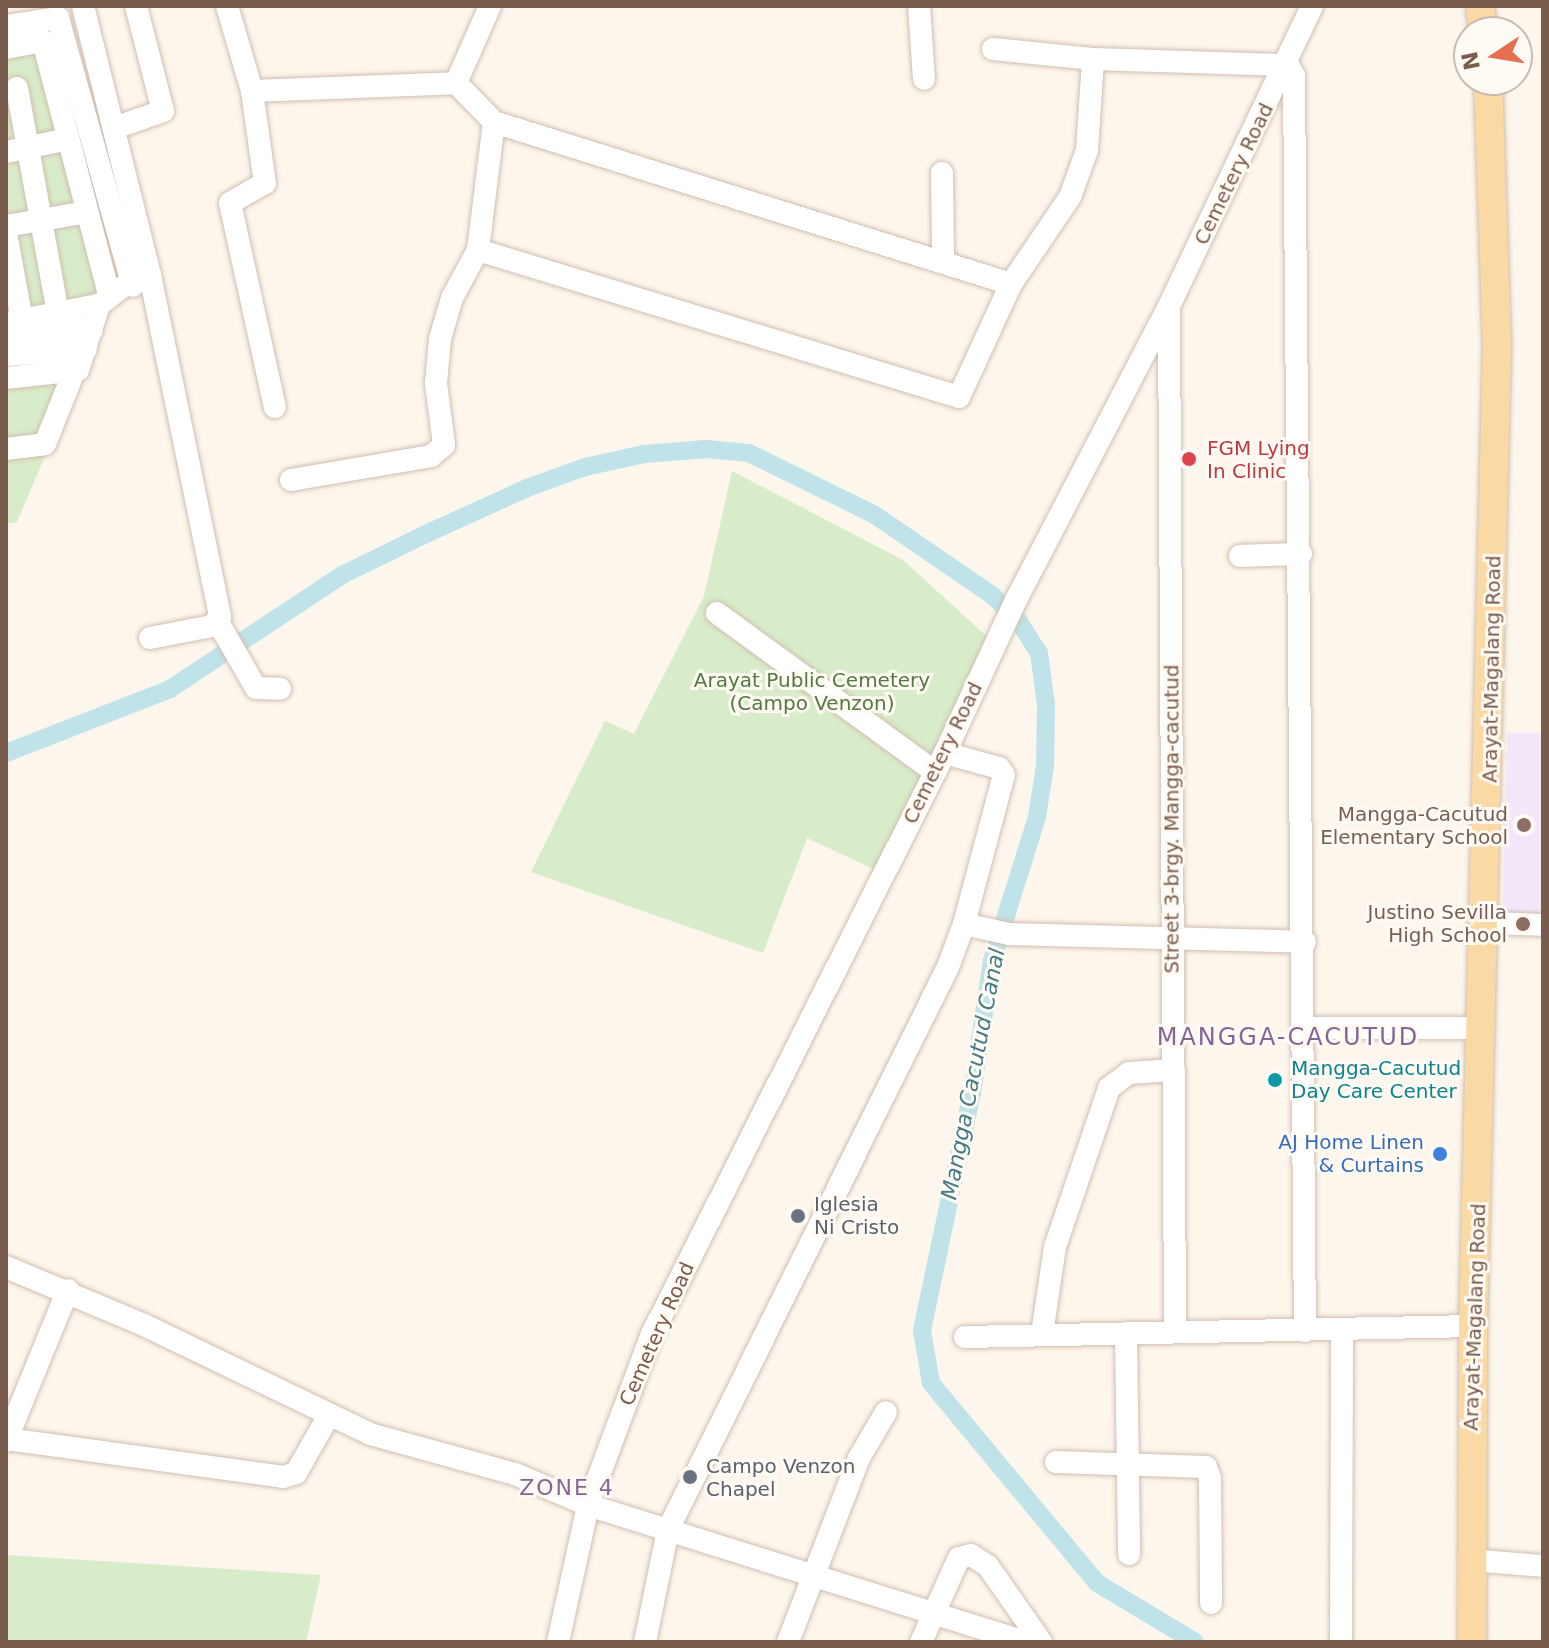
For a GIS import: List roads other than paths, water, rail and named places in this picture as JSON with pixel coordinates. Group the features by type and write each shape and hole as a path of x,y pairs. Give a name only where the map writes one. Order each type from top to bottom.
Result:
{"main road":[{"name":"Arayat-Magalang Road","path":"1472,1642 1473,1326 1486,923 1497,347 1489,96"}],"street":[{"path":"83,6 114,128 142,280 220,626 248,675 262,691 280,689"},
{"path":"114,128 163,111 136,6"},
{"path":"227,6 252,91 265,183 230,203 275,407"},
{"path":"456,83 490,6"},
{"path":"919,6 924,79"},
{"name":"Cemetery Road","path":"558,1642 588,1505 652,1334 940,762 1016,600 1169,306 1288,65 1312,6"},
{"path":"6,26 54,17 52,81 87,212 104,300 45,444 6,449"},
{"path":"53,39 75,76 142,280"},
{"path":"6,48 53,39"},
{"path":"993,49 1093,59 1288,65 1296,89 1305,942 1305,1331"},
{"path":"478,250 959,397 1011,284 1070,197 1087,150 1093,59"},
{"path":"58,313 41,220 17,150 12,90 75,76 99,65"},
{"path":"252,91 456,83 494,122 943,259 1011,284"},
{"path":"291,480 440,451 444,445 436,383 440,339 452,298 478,250 494,122"},
{"path":"17,150 68,139"},
{"path":"942,173 943,259"},
{"path":"6,226 87,212"},
{"path":"6,233 11,325"},
{"path":"11,325 104,300 142,280"},
{"name":"Street 3-brgy. Mangga-cacutud","path":"1169,306 1175,1332"},
{"path":"11,325 89,340"},
{"path":"6,355 89,340"},
{"path":"6,378 73,374"},
{"path":"1240,556 1301,554"},
{"path":"645,1642 668,1530 948,967 964,924 1004,775 999,768 940,762 717,613"},
{"path":"150,638 220,626"},
{"path":"1486,923 1543,925"},
{"path":"964,924 998,932 1173,941 1305,942"},
{"path":"1305,1028 1481,1028"},
{"path":"1042,1334 1055,1247 1109,1088 1129,1073 1174,1070"},
{"path":"6,1267 68,1290 328,1417 424,1453 515,1474 588,1505 813,1578 1026,1642"},
{"path":"68,1290 6,1440 283,1477 296,1473 328,1417"},
{"path":"965,1337 1473,1326"},
{"path":"1341,1642 1342,1330"},
{"path":"1126,1333 1129,1554"},
{"path":"788,1642 859,1458 886,1412"},
{"path":"1056,1462 1128,1461 1206,1467 1210,1478 1211,1603"},
{"path":"921,1642 959,1558 979,1557 1027,1615 1041,1642"},
{"path":"1470,1560 1543,1566"}],"waterway":[{"name":"Mangga Cacutud Canal","path":"6,753 170,689 342,575 428,533 527,488 585,467 644,454 706,449 749,453 875,515 992,595 1018,620 1039,653 1046,705 1045,766 1037,817 992,961 972,1093 922,1331 931,1383 1097,1583 1195,1642"}],"place":[{"name":"FGM Lying In Clinic","path":"1189,459"},
{"name":"Mangga-Cacutud Elementary School","path":"1524,825"},
{"name":"Justino Sevilla High School","path":"1523,924"},
{"name":"Mangga-Cacutud Day Care Center","path":"1275,1080"},
{"name":"AJ Home Linen & Curtains","path":"1440,1154"},
{"name":"Iglesia Ni Cristo","path":"798,1216"},
{"name":"Campo Venzon Chapel","path":"690,1477"}],"district":[{"name":"MANGGA-CACUTUD","path":"1288,1038"},
{"name":"ZONE 4","path":"567,1488"}],"park label":[{"name":"Arayat Public Cemetery (Campo Venzon)","path":"812,692"}]}
